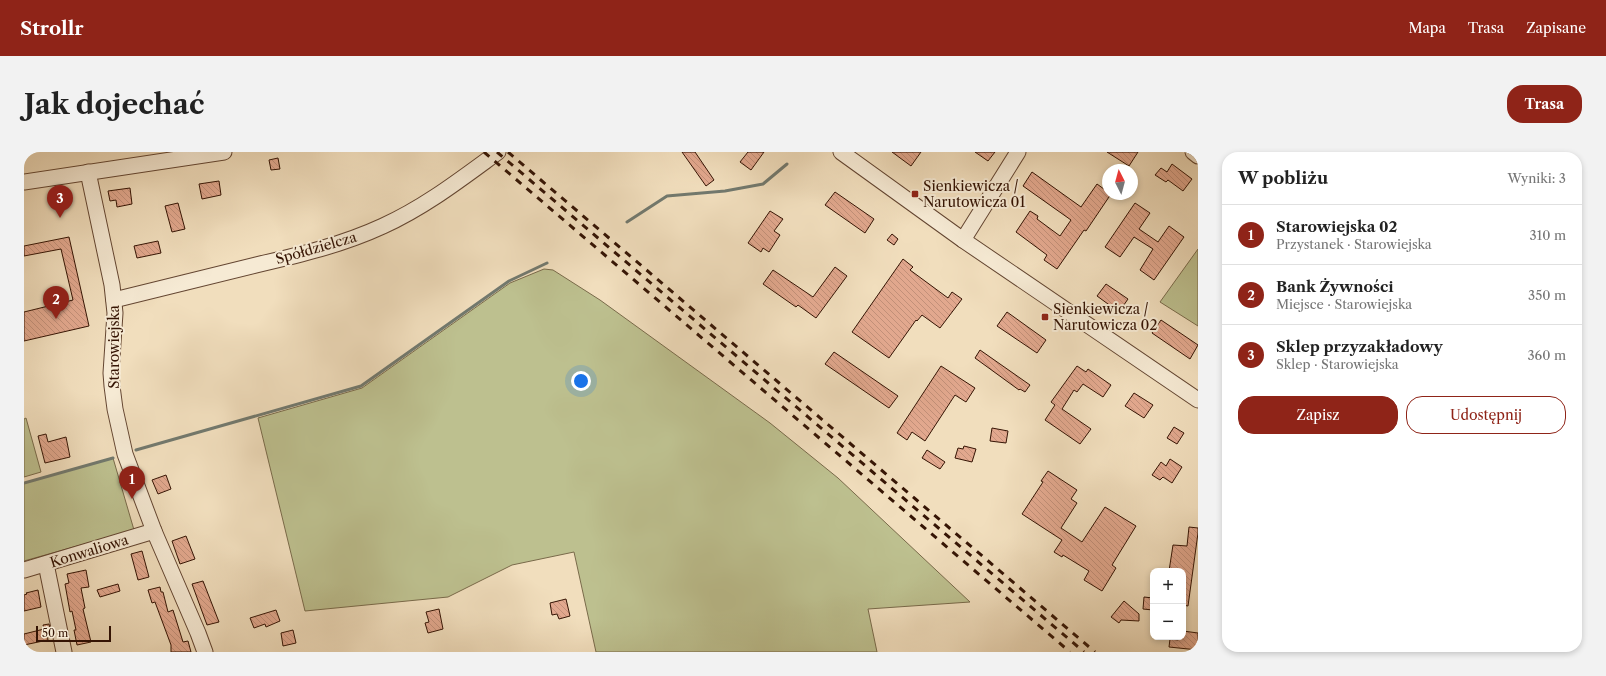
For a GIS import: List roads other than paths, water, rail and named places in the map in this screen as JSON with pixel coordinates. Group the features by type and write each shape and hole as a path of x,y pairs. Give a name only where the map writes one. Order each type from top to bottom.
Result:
{"street":[{"path":"24,182 224,152"},
{"name":"Spółdzielcza","path":"114,300 312,252 348,241 384,226 438,196 498,152"},
{"path":"841,152 963,240 1198,400"},
{"path":"963,240 1018,152"},
{"path":"1193,152 1198,156"},
{"name":"Starowiejska","path":"88,172 114,300 115,313 112,372 115,409 125,454 154,531 205,652"},
{"name":"Konwaliowa","path":"24,570 154,531"},
{"path":"46,564 64,652"}],"waterway":[{"path":"627,222 667,196 725,191 763,184 787,164"},
{"path":"136,450 361,386 509,281 547,263"},
{"path":"24,483 113,458"}],"railway":[{"path":"484,152 1070,652"},
{"path":"497,152 1084,652"},
{"path":"508,152 1095,652"}],"place":[{"name":"Sienkiewicza / Narutowicza 01","path":"915,194"},
{"name":"Sklep przyzakładowy","path":"60,218"},
{"name":"Sienkiewicza / Narutowicza 02","path":"1045,317"},
{"name":"Bank Żywności","path":"56,319"},
{"name":"Starowiejska 02","path":"132,499"}]}
